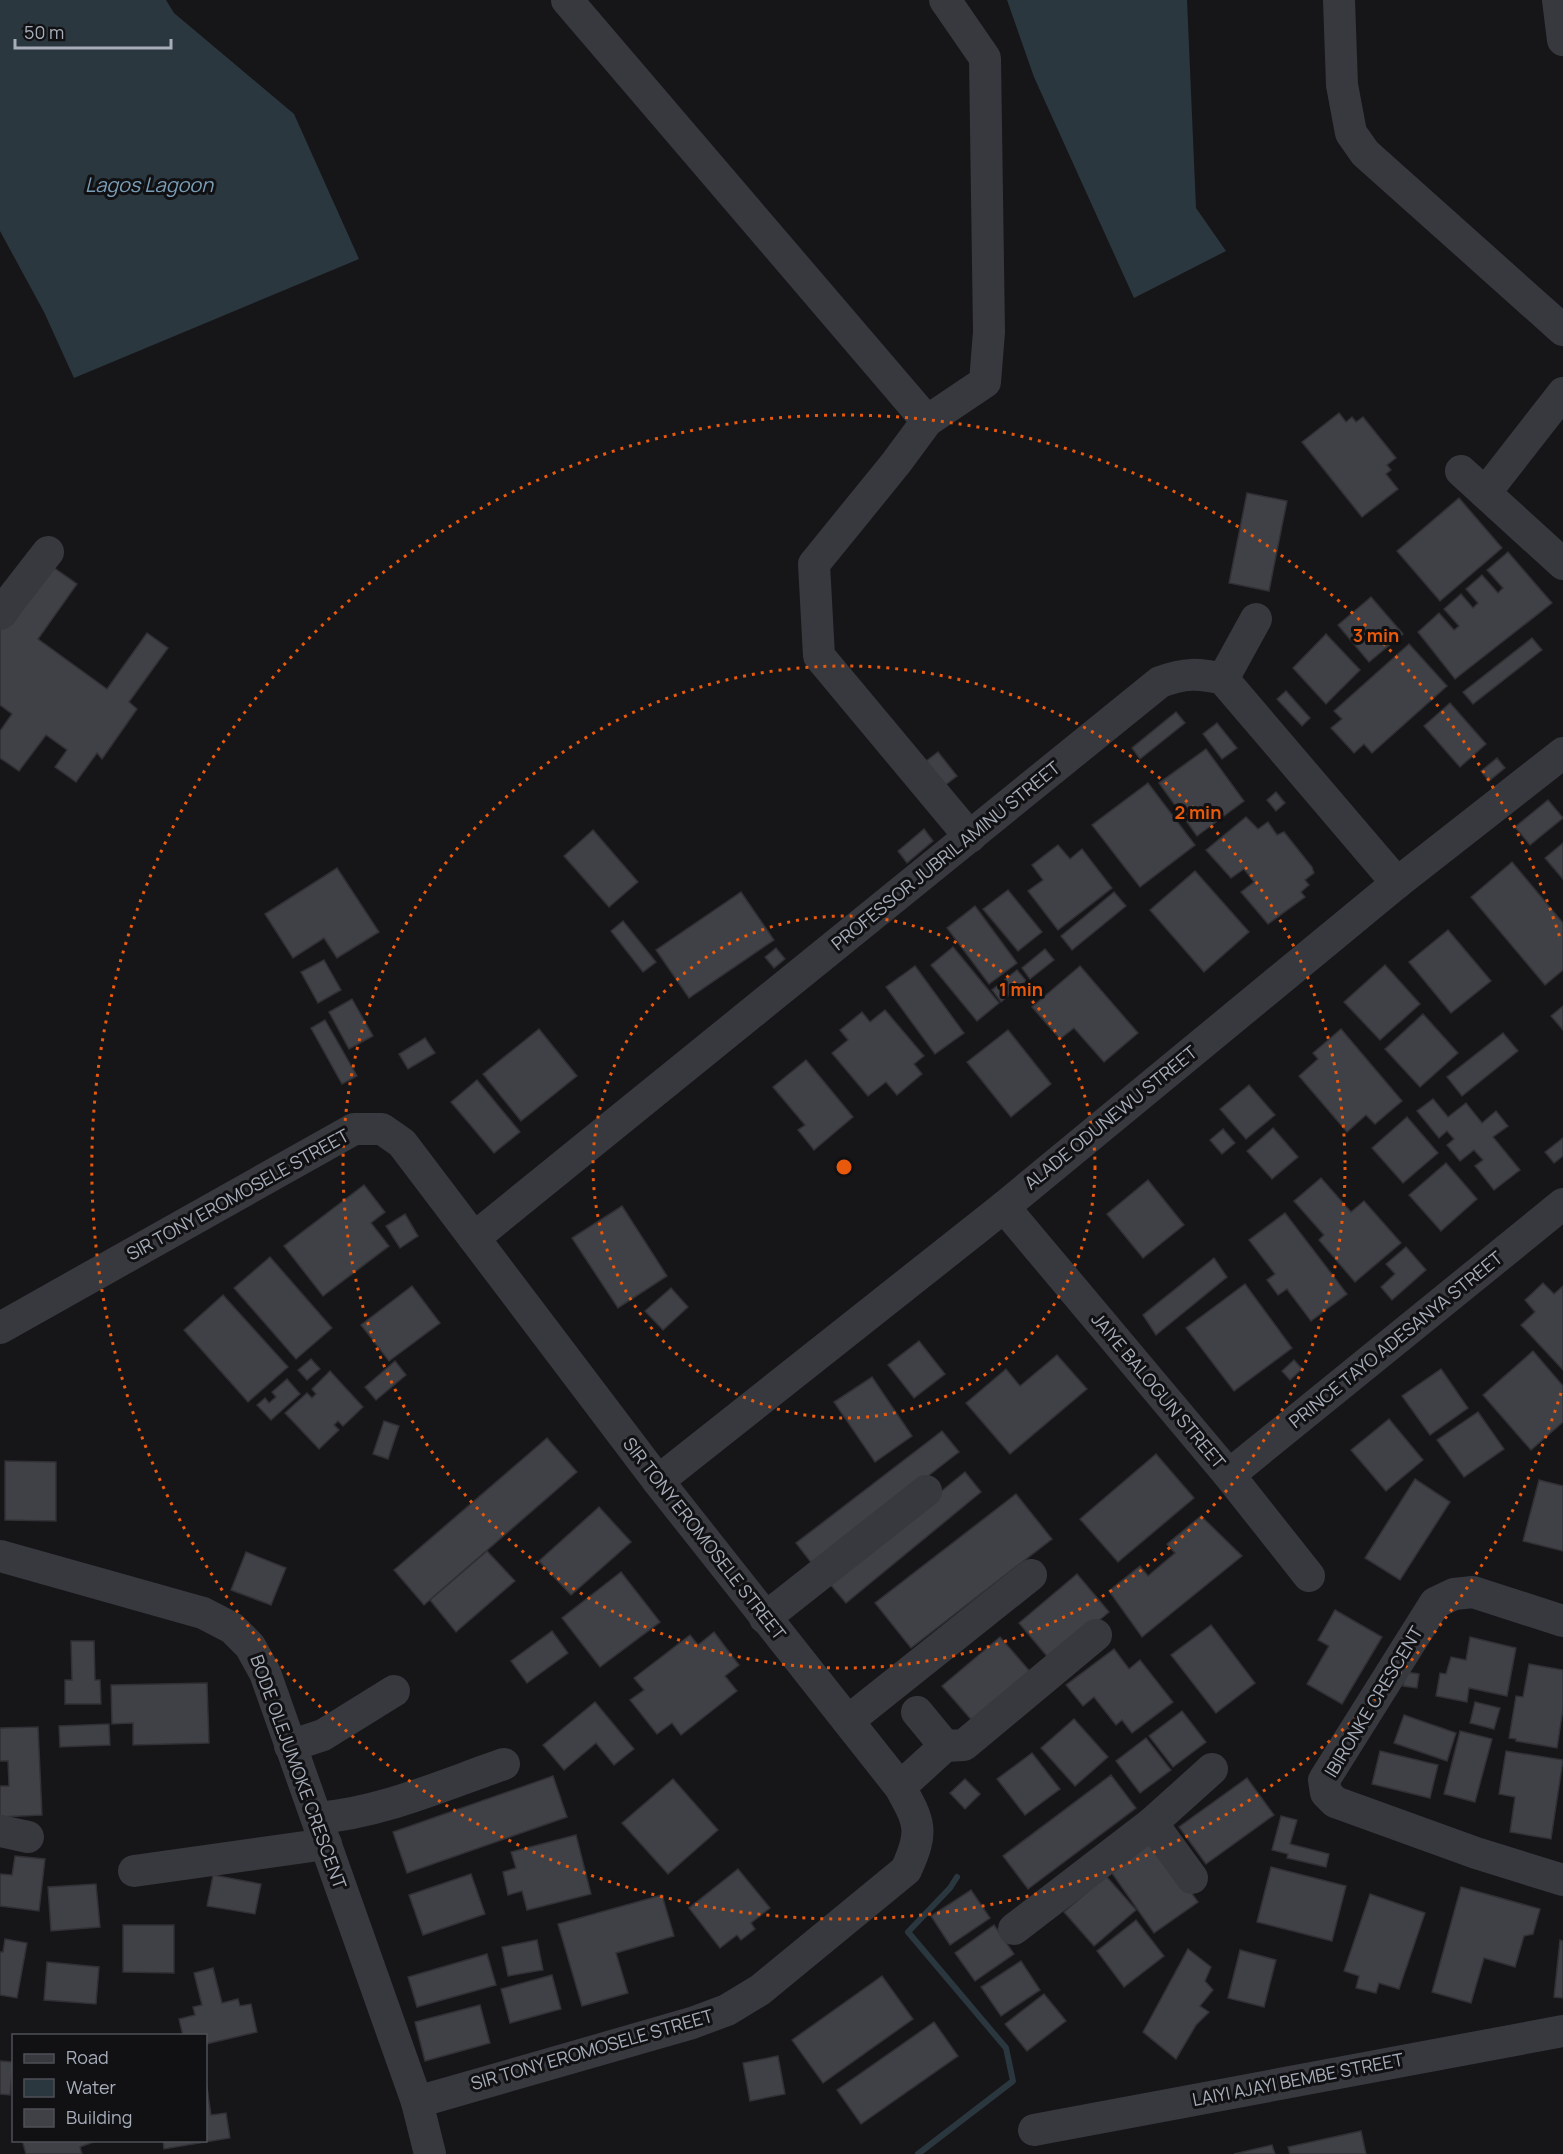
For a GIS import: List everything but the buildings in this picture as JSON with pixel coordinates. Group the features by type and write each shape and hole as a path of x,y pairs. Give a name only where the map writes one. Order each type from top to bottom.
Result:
{"street":[{"path":"567,0 927,421"},
{"path":"945,0 985,58 989,332 985,381 927,421 814,564 819,656 970,837"},
{"path":"1339,0 1342,85 1351,134 1365,153 1563,330"},
{"path":"1558,0 1563,40"},
{"path":"1485,493 1563,393"},
{"path":"1461,471 1563,564"},
{"path":"0,614 48,552"},
{"path":"1256,619 1223,679 1397,883"},
{"name":"PROFESSOR JUBRIL AMINU STREET","path":"474,1238 1160,682 1178,675 1200,674 1223,679"},
{"name":"ALADE ODUNEWU STREET","path":"658,1481 1004,1206 1397,883 1563,753"},
{"name":"SIR TONY EROMOSELE STREET","path":"0,1328 354,1130 382,1129 402,1143 658,1481 900,1787 916,1817 918,1834 906,1870 760,1990 727,2010 692,2023 417,2102"},
{"name":"PRINCE TAYO ADESANYA STREET","path":"1229,1475 1563,1204"},
{"name":"JAIYE BALOGUN STREET","path":"1004,1206 1229,1475 1309,1576"},
{"path":"765,1618 926,1491"},
{"name":"BODE OLEJUMOKE CRESCENT","path":"0,1556 203,1613 232,1628 250,1646 265,1672 417,2102 430,2154"},
{"path":"848,1721 1031,1575"},
{"name":"IBIRONKE CRESCENT","path":"1563,1621 1473,1592 1454,1594 1435,1603 1324,1780 1326,1793 1335,1802 1476,1853 1563,1880"},
{"path":"900,1787 945,1746 964,1744 1096,1635"},
{"path":"290,1746 323,1735 394,1691"},
{"path":"917,1712 945,1746"},
{"path":"134,1871 321,1831 342,1816 386,1805 504,1764"},
{"path":"1014,1929 1152,1823 1212,1769"},
{"path":"1152,1823 1192,1878"},
{"name":"LAIYI AJAYI BEMBE STREET","path":"1034,2130 1563,2031"}],"water":[{"name":"Lagos Lagoon","path":"0,0 166,0 174,13 294,114 359,259 74,378 44,312 0,231"},
{"path":"1007,0 1187,0 1196,208 1226,251 1134,298 1034,77"}],"waterway":[{"path":"918,2154 1013,2081 1006,2048 908,1932 950,1888 957,1877"}]}
